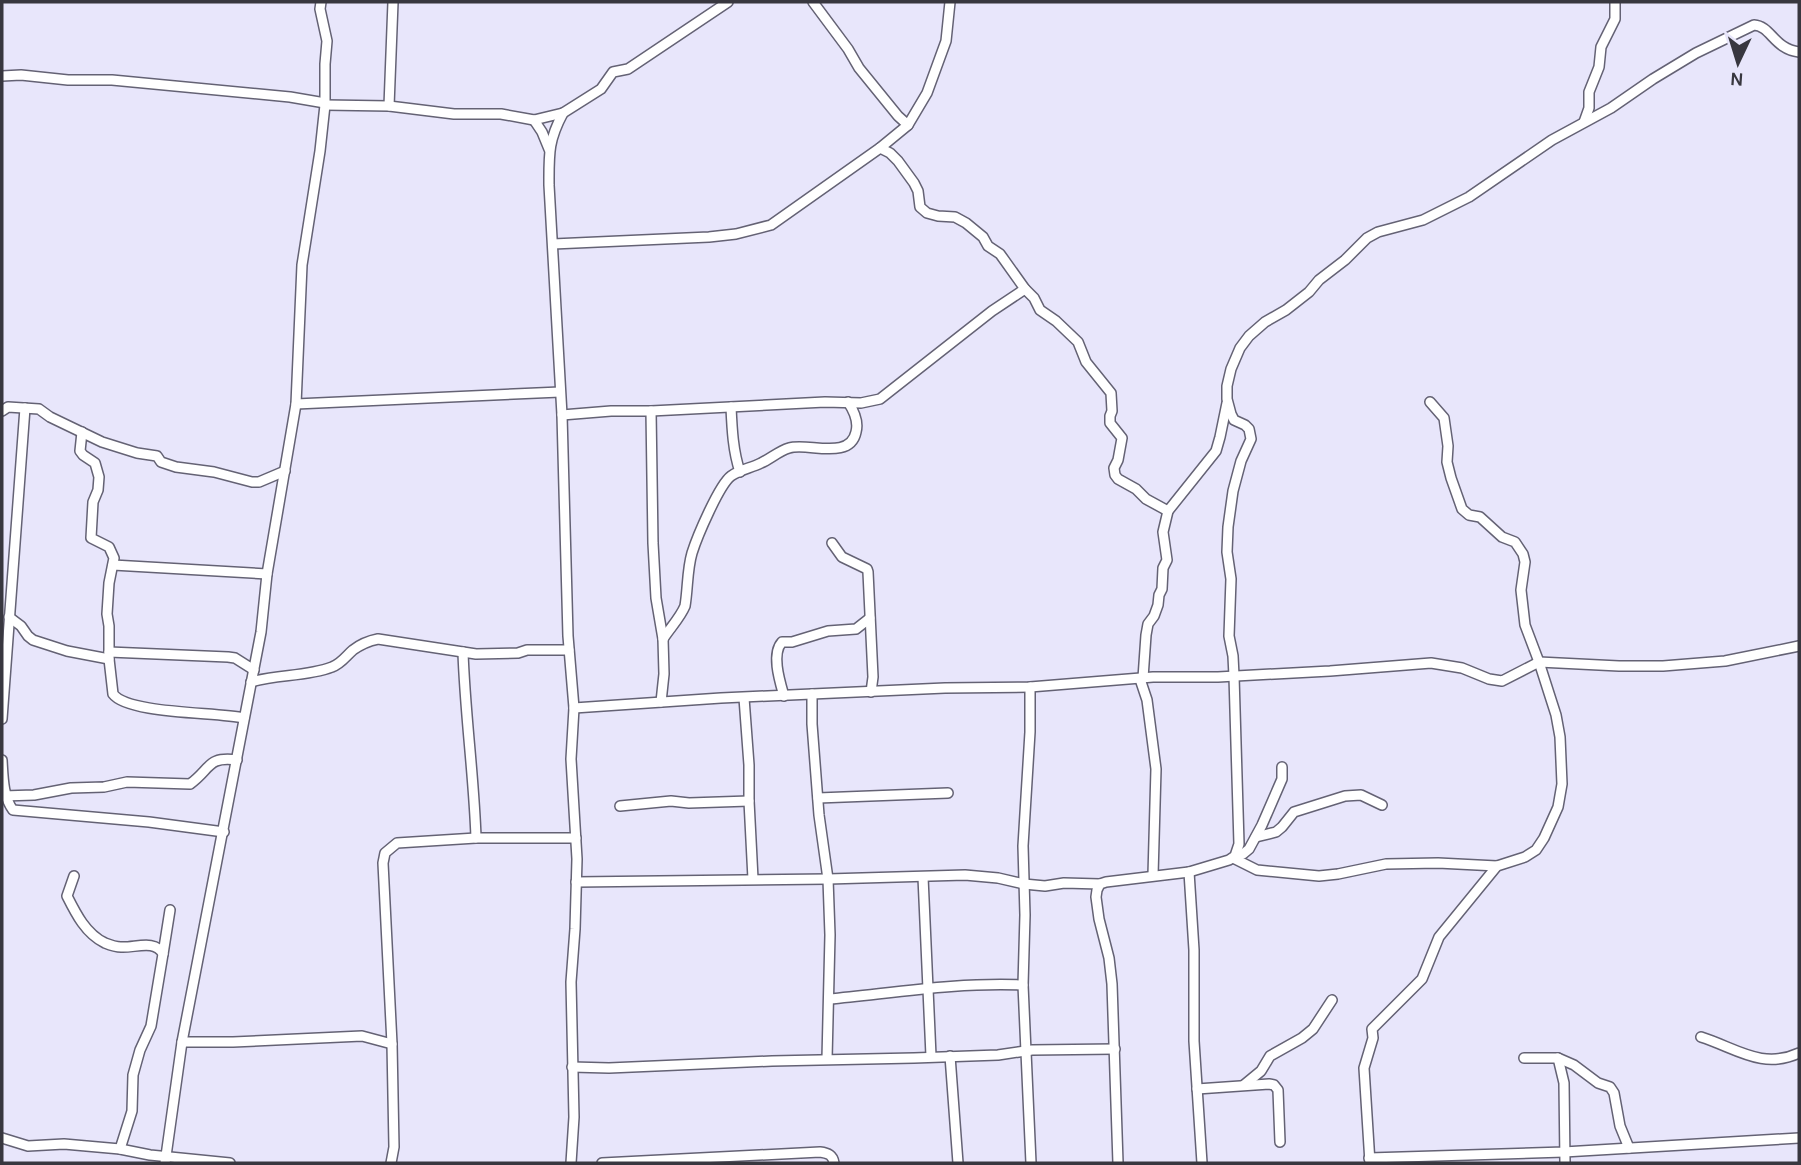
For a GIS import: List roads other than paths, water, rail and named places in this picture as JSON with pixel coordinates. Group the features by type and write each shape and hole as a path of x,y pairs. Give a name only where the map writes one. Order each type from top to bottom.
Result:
{"street":[{"path":"166,1160 182,1042 263,620 267,574 296,404 302,265 325,104 327,41 321,2"},
{"path":"389,106 393,2"},
{"path":"2,76 113,80 290,97 325,104 389,106 454,114 501,114 534,120 564,113 601,89 613,72 628,69 728,2"},
{"path":"813,2 859,68 908,125"},
{"path":"553,244 709,237 771,225 908,125 927,93 946,41 950,2"},
{"path":"1584,122 1589,108 1588,92 1599,66 1601,47 1615,19 1615,2"},
{"path":"1153,875 1156,769 1142,678 1148,624 1158,605 1163,568 1167,560 1163,532 1168,511 1216,452 1231,369 1240,348 1249,336 1309,292 1319,280 1378,232 1423,220 1469,197 1552,140 1611,108 1696,53 1754,24 1763,26 1780,45 1799,52"},
{"path":"564,113 553,132 549,185 562,415 564,548 574,708 571,759 576,882 571,982 574,1117 571,1163"},
{"path":"534,120 550,149"},
{"path":"880,148 898,161 914,183 920,207 928,213 955,217 966,223 988,246 1000,254 1040,310 1056,320 1077,342 1086,362 1111,393 1110,423 1122,438 1114,468 1115,475 1146,499 1168,511"},
{"path":"562,415 880,399 1025,289"},
{"path":"296,404 560,392"},
{"path":"1227,399 1234,420 1245,425 1251,439 1241,461 1228,527 1227,552 1231,579 1229,636 1234,676 1239,844 1234,857"},
{"path":"663,639 682,614 692,552 722,486 731,476 790,447 830,449 850,443 856,435 857,425 855,413 848,402"},
{"path":"1234,857 1257,870 1319,876 1387,864 1497,866 1525,857 1536,850 1558,807 1562,784 1560,737 1556,715 1525,625 1521,590 1525,562 1523,554 1515,542 1502,537 1480,517 1469,515 1462,509 1449,470 1447,428 1444,418 1430,402"},
{"path":"2,411 8,407 39,409 102,442 136,453 157,456 161,462 176,467 214,472 252,482 260,482 285,471"},
{"path":"731,407 735,460 740,472"},
{"path":"2,719 25,408"},
{"path":"651,411 653,543 656,598 663,639 664,674 661,702"},
{"path":"82,432 80,451 95,463 99,477 93,502 91,538 109,547 114,558 108,593 113,694 120,701 183,713 244,718"},
{"path":"832,543 842,557 867,569 873,677 871,692"},
{"path":"113,565 267,574"},
{"path":"9,617 33,640 67,651 109,655 228,657 254,670"},
{"path":"784,696 779,680 777,650 782,642 792,642 828,631 856,629 870,618"},
{"path":"251,682 332,667 365,642 378,639 476,654 569,650"},
{"path":"574,708 945,688 1030,687 1142,678 1234,676 1431,663 1462,668 1489,679 1502,681 1539,662 1663,666 1746,658 1799,646"},
{"path":"463,652 476,838"},
{"path":"1030,687 1023,846 1023,985 1031,1163"},
{"path":"812,695 818,799 828,879 830,935 827,1059"},
{"path":"744,698 753,879"},
{"path":"2,760 4,796 13,810 18,812 149,822 224,832"},
{"path":"4,796 34,795 71,788 104,788 127,782 190,784 215,760 237,760"},
{"path":"576,882 965,875 1045,886 1064,883 1100,884 1189,872 1243,854 1249,849 1282,779 1282,768"},
{"path":"818,799 948,793"},
{"path":"1256,837 1276,832 1294,813 1345,796 1361,795 1382,805"},
{"path":"620,806 671,801 749,801"},
{"path":"391,1163 394,1147 383,863 385,852 397,843 476,838 576,838"},
{"path":"1497,866 1438,937 1422,979 1372,1030 1373,1038 1364,1068 1369,1161 1799,1138"},
{"path":"1189,872 1194,950 1194,1041 1202,1163"},
{"path":"74,876 67,896 89,931 108,944 121,947 154,947 160,949 163,954"},
{"path":"923,877 931,1056"},
{"path":"1100,884 1096,897 1112,984 1118,1163"},
{"path":"120,1149 132,1111 133,1074 151,1027 170,911"},
{"path":"829,999 968,985 1023,985"},
{"path":"1243,1086 1261,1071 1270,1056 1313,1029 1332,1000"},
{"path":"182,1042 362,1036 392,1044"},
{"path":"1701,1037 1752,1058 1775,1059 1799,1053"},
{"path":"572,1067 915,1058 1115,1049"},
{"path":"950,1056 958,1163"},
{"path":"1524,1058 1558,1058 1574,1065 1598,1083 1610,1087 1615,1093 1620,1126 1629,1148"},
{"path":"1558,1058 1564,1083 1565,1163"},
{"path":"1197,1088 1269,1084 1274,1086 1278,1090 1280,1142"},
{"path":"2,1138 27,1146 64,1144 120,1149 166,1160 230,1163"},
{"path":"601,1163 759,1159 820,1152 828,1153 834,1158 834,1163"}]}
